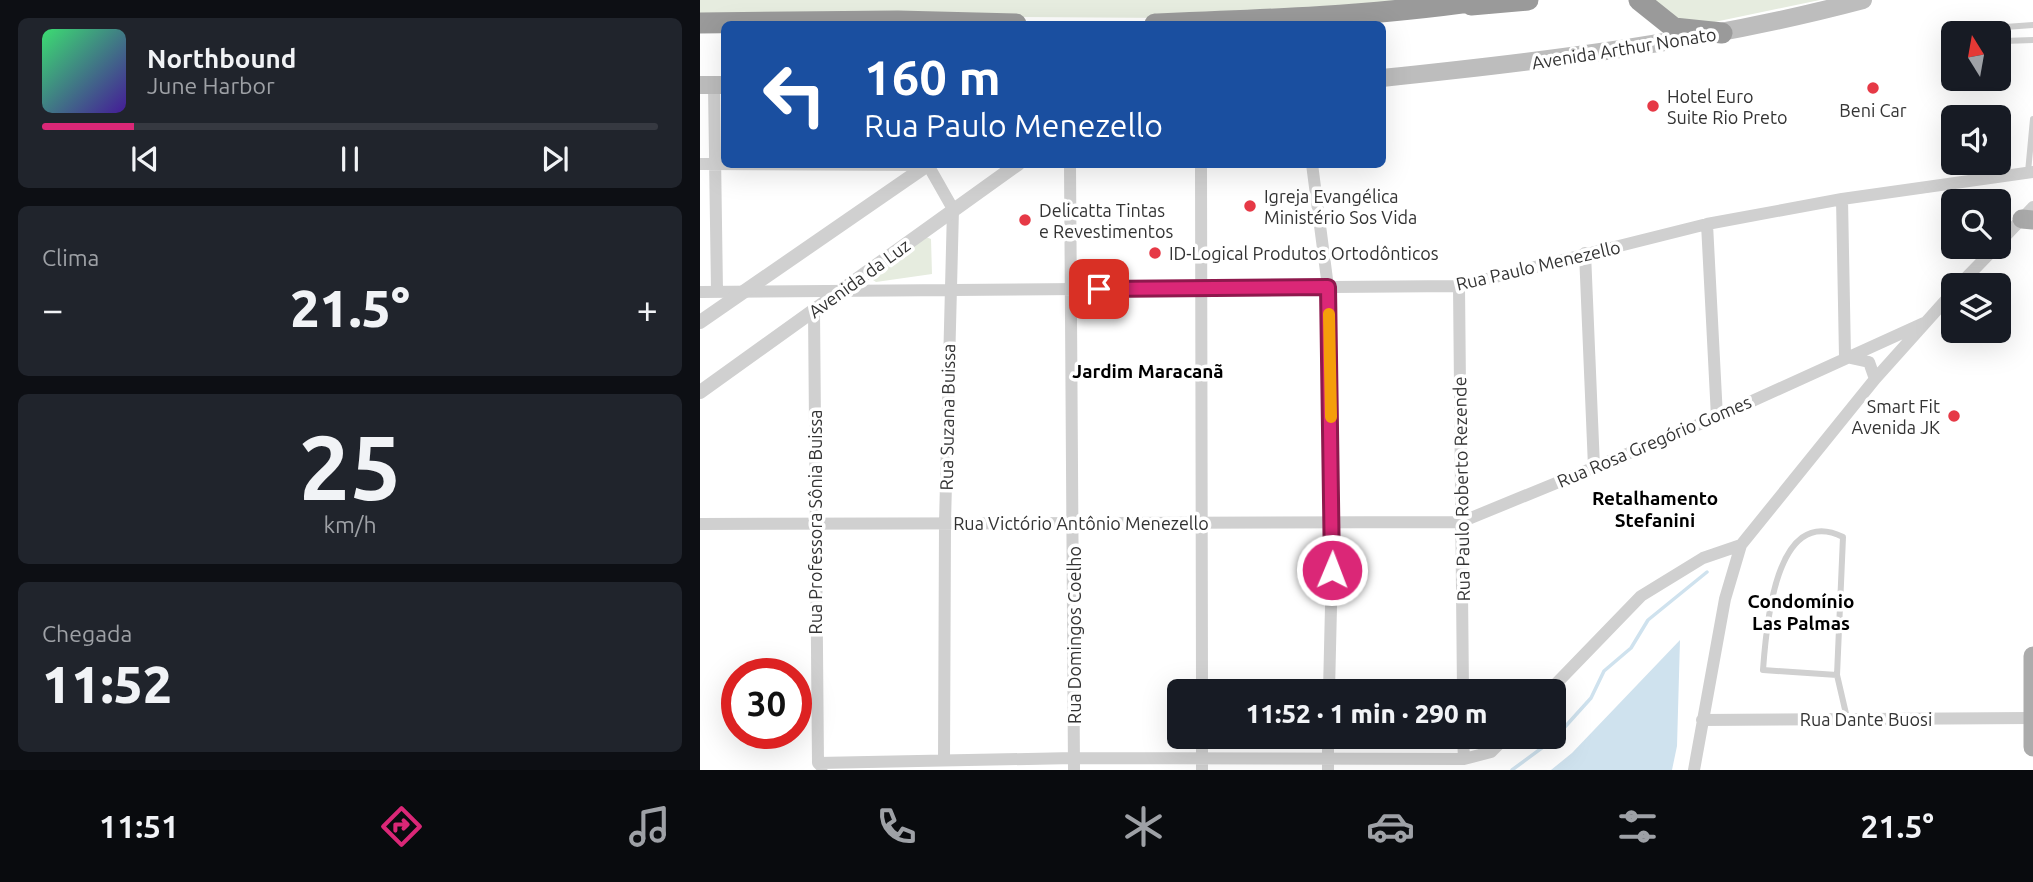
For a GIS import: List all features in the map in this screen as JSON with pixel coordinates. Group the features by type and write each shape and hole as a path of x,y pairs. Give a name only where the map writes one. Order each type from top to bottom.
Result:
{"highway":[{"path":"1431,8 1483,0"},
{"path":"1207,21 1528,0"},
{"path":"1639,0 1674,29 1722,33"},
{"path":"700,23 721,23"}],"main road":[{"name":"Avenida Arthur Nonato","path":"1386,78 1562,60 1722,33 1863,0"},
{"path":"2033,656 2033,747"}],"street":[{"path":"713,85 717,292"},
{"path":"700,164 721,164"},
{"path":"700,323 924,168"},
{"path":"930,168 953,209"},
{"name":"Avenida da Luz","path":"700,392 1012,168"},
{"name":"Rua Domingos Coelho","path":"1070,168 1073,289 1074,764"},
{"path":"1201,168 1202,679"},
{"path":"1313,168 1328,287 1333,522 1329,679"},
{"name":"Rua Paulo Menezello","path":"700,292 1459,286 1707,224 1842,199 2031,172"},
{"path":"1842,199 1845,357 1869,362 1875,379"},
{"name":"Rua Suzana Buissa","path":"944,760 945,523 953,209"},
{"path":"2011,232 2029,215"},
{"path":"1707,224 1717,417"},
{"path":"1585,253 1594,467"},
{"path":"1970,273 1984,259"},
{"name":"Rua Paulo Roberto Rezende","path":"1459,286 1463,679"},
{"path":"1694,770 1725,599 1741,545 1875,379 1941,305"},
{"name":"Rua Professora Sônia Buissa","path":"814,311 814,524 823,767"},
{"name":"Rua Rosa Gregório Gomes","path":"1461,522 1717,417 1924,323"},
{"name":"Rua Victório Antônio Menezello","path":"700,524 1461,522"},
{"path":"1561,679 1641,596 1703,558 1741,545"},
{"name":"Rua Dante Buosi","path":"1702,720 2031,718"},
{"path":"1464,749 1464,759"},
{"path":"823,767 944,760 1074,764 1328,764 1464,759 1494,749"}],"lane":[{"path":"2033,24 2004,27 2003,33 2004,41 2033,40"},
{"path":"2031,172 2033,120"},
{"path":"1837,675 1763,670 1773,587 1795,544 1808,532 1826,529 1843,537 1837,675 1847,719"}],"shaded area":[{"path":"700,0 1435,0 1173,18 700,15"},
{"path":"1651,0 1820,0 1705,24 1682,24"},
{"path":"926,237 931,239 932,274 876,282 870,278"}],"water":[{"path":"1680,640 1677,746 1672,770 1551,770 1572,753"}],"waterway":[{"path":"1512,770 1554,739 1591,698 1604,671 1631,648 1648,620 1707,572"}],"slow traffic":[{"path":"1329,314 1331,417"}],"place":[{"name":"Beni Car","path":"1873,88"},
{"name":"Hotel Euro Suite Rio Preto","path":"1653,106"},
{"name":"Igreja Evangélica Ministério Sos Vida","path":"1250,206"},
{"name":"Delicatta Tintas e Revestimentos","path":"1025,220"},
{"name":"ID-Logical Produtos Ortodônticos","path":"1155,253"},
{"name":"Smart Fit Avenida JK","path":"1954,416"}],"district":[{"name":"Jardim Maracanã","path":"1148,371"},
{"name":"Retalhamento Stefanini","path":"1655,509"},
{"name":"Condomínio Las Palmas","path":"1801,612"}],"route":[{"path":"1099,289 1328,287 1332,570"}]}
